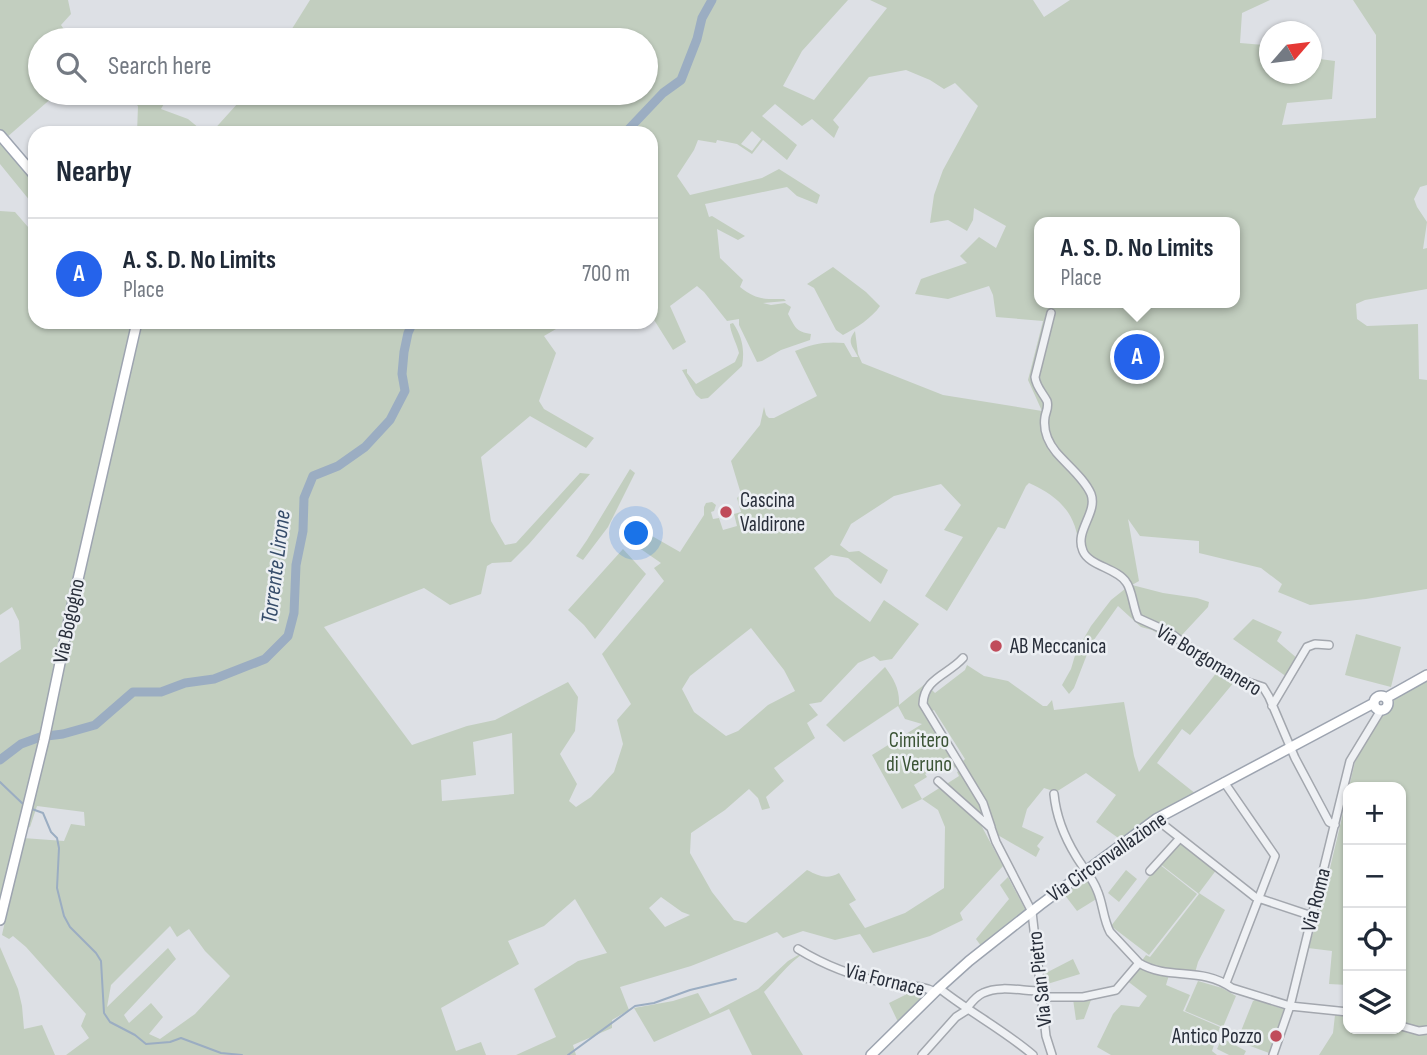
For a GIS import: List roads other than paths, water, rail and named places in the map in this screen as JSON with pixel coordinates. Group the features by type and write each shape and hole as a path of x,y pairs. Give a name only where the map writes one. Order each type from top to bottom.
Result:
{"main road":[{"path":"0,135 28,168"},
{"name":"Via Bogogno","path":"0,920 44,740 135,329"},
{"name":"Via Circonvallazione","path":"871,1055 937,990 981,952 1156,819 1290,747 1378,707 1378,698 1386,698 1427,675"}],"street":[{"name":"Via Borgomanero","path":"1051,313 1035,384 1048,404 1044,427 1048,439 1092,496 1082,534 1083,552 1126,581 1138,618 1169,632 1226,675 1263,687 1329,822 1335,825"},
{"name":"Via Borgomanero","path":"1272,706 1307,647 1315,644 1329,645"},
{"name":"Via San Pietro","path":"963,658 928,685 923,693 923,704 983,803 996,842 1031,912 1046,1035 1052,1055"},
{"name":"Via Roma","path":"1273,1055 1290,1006 1350,761 1378,707"},
{"name":"Via San Pietro","path":"939,780 991,828"},
{"path":"1224,782 1274,854 1226,983"},
{"path":"1054,794 1067,838 1098,891 1110,932 1139,963 1156,971 1207,976 1232,988 1290,1006 1343,1011"},
{"path":"1156,819 1259,899 1312,916"},
{"path":"1150,871 1180,838"},
{"name":"Via Fornace","path":"798,949 837,968 866,978 937,990"},
{"path":"922,1055 980,994 1007,989 1083,997 1116,990 1139,963"},
{"path":"937,990 1033,1055"},
{"path":"1406,1027 1427,1030"}],"waterway":[{"name":"Torrente Lirone","path":"658,98 681,80 702,18 712,0"},
{"name":"Torrente Lirone","path":"632,126 652,105"},
{"name":"Torrente Lirone","path":"47,736 95,725 133,692 161,692 185,683 214,679 265,659 288,636 294,613 296,565 303,531 304,498 313,476 338,466 365,447 390,420 405,391 402,374 410,329"},
{"name":"Torrente Lirone","path":"0,760 21,744 43,736"},
{"path":"0,782 23,804"},
{"path":"32,809 43,813 51,832 57,838 57,888 64,916 70,927 101,961 104,1013 110,1022 146,1044 181,1038 221,1053 242,1055"},
{"path":"568,1055 635,1006 736,979"}],"place":[{"name":"A. S. D. No Limits","path":"1137,357"},
{"name":"Cascina Valdirone","path":"726,512"},
{"name":"AB Meccanica","path":"996,646"},
{"name":"Antico Pozzo","path":"1276,1036"}],"park label":[{"name":"Cimitero di Veruno","path":"919,752"}]}
